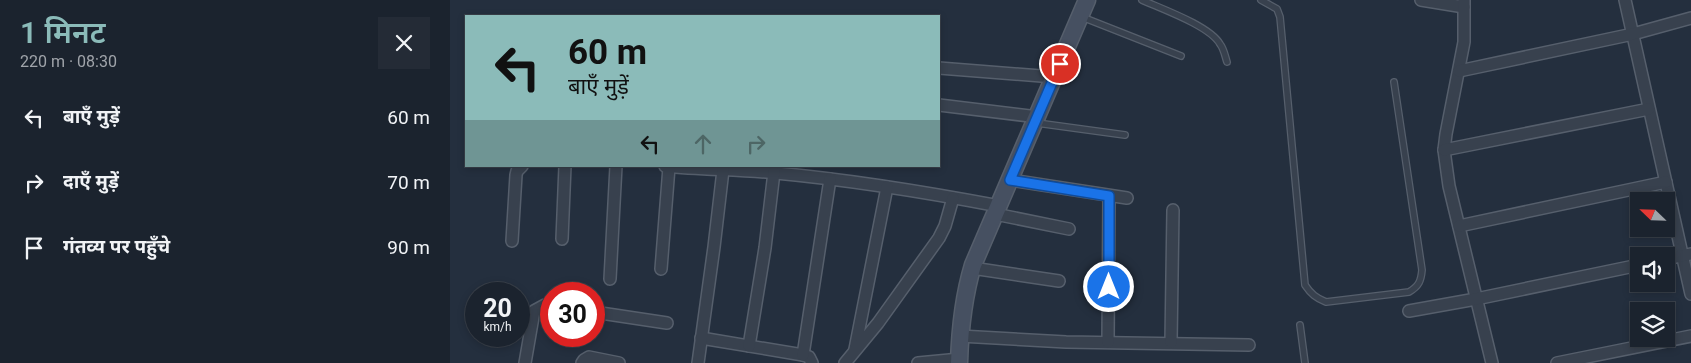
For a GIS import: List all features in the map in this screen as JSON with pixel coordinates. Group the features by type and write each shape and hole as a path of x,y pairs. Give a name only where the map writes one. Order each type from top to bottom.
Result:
{"street":[{"path":"918,363 960,361 960,336 965,291 972,268 1087,0"},
{"path":"1421,0 1464,3 1464,42 1444,150 1449,186 1458,226 1492,363"},
{"path":"1626,0 1666,182 1687,255 1691,294"},
{"path":"1459,71 1633,34 1691,18"},
{"path":"940,68 1054,77"},
{"path":"940,105 1036,120"},
{"path":"1444,150 1649,109"},
{"path":"512,241 516,175 519,167"},
{"path":"562,239 565,167"},
{"path":"610,280 616,167"},
{"path":"662,269 669,167 774,172 887,187 953,198 1069,229"},
{"path":"698,363 723,170"},
{"path":"748,346 765,248 774,172"},
{"path":"803,356 830,179"},
{"path":"1010,180 1126,198"},
{"path":"1458,226 1666,182"},
{"path":"855,351 887,187"},
{"path":"1108,342 1109,196"},
{"path":"845,363 884,315 939,238 949,215 953,198"},
{"path":"1171,342 1173,210"},
{"path":"1409,311 1630,267"},
{"path":"972,268 1059,281"},
{"path":"525,363 534,311 540,308"},
{"path":"605,314 667,323"},
{"path":"960,336 1249,345"},
{"path":"1557,363 1691,336"},
{"path":"701,338 809,357 812,363"},
{"path":"582,363 588,357 619,363"}],"lane":[{"path":"1142,0 1197,25 1213,35 1220,44 1227,62"},
{"path":"1262,0 1277,9 1280,17 1305,285 1316,298 1326,302 1409,292 1415,289 1421,281 1422,270 1394,82"},
{"path":"1080,16 1181,56"},
{"path":"1036,120 1125,135"},
{"path":"1300,325 1305,363"}],"route":[{"path":"1060,64 1010,180 1109,196 1109,287"}]}
